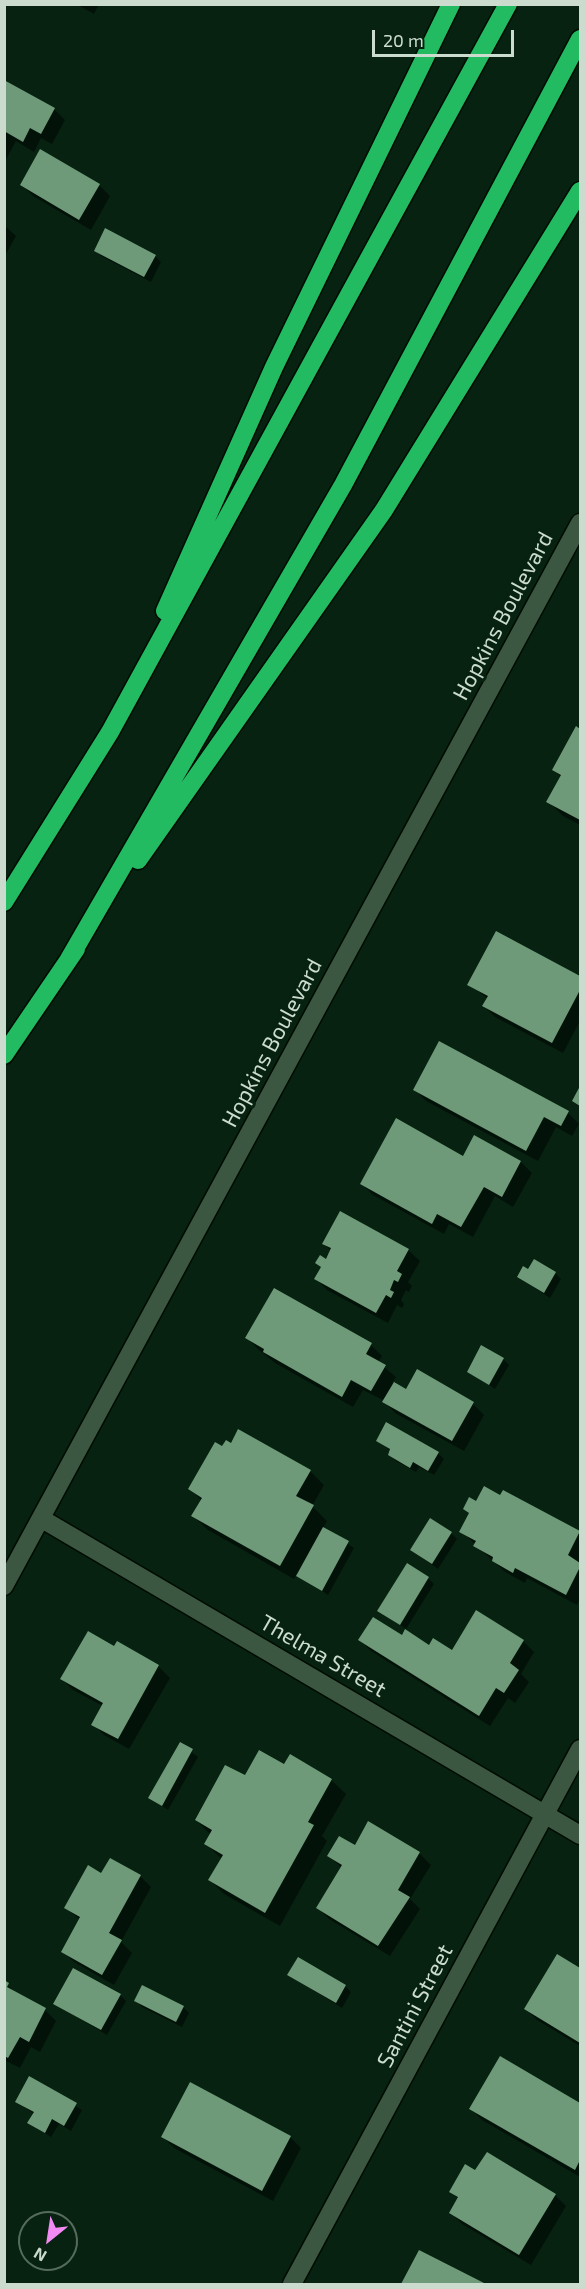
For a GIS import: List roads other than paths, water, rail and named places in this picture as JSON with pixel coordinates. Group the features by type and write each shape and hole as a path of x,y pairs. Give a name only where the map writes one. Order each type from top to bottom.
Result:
{"highway":[{"path":"111,732 274,367 451,4"},
{"path":"4,902 111,732 508,4"},
{"path":"69,959 343,484 580,39"},
{"path":"4,1055 384,510 580,191"}],"street":[{"name":"Hopkins Boulevard","path":"4,1586 580,523"},
{"name":"Thelma Street","path":"42,1519 580,1835"},
{"name":"Santini Street","path":"291,2284 580,1749"}]}
